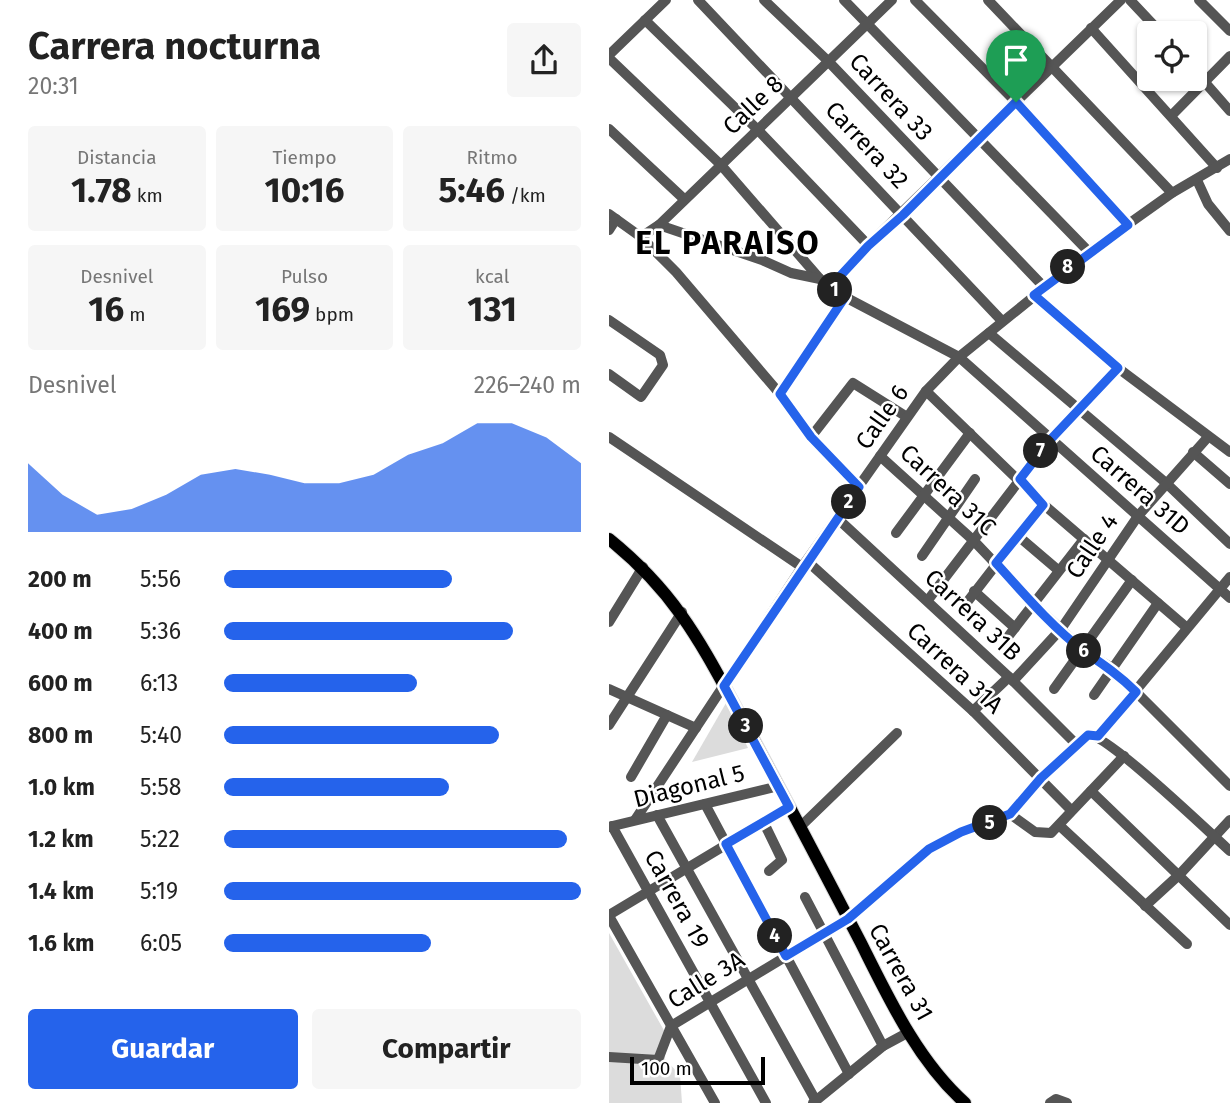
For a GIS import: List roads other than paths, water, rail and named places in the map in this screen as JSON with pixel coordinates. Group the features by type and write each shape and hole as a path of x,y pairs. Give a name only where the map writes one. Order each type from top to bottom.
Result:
{"main road":[{"name":"Carrera 31","path":"609,539 643,567 682,612 779,786 909,1032 949,1088 965,1103"}],"street":[{"name":"Carrera 32","path":"698,0 792,96 1002,321"},
{"name":"Carrera 33","path":"764,0 828,61 1043,286"},
{"path":"844,0 1089,252"},
{"name":"Calle 8","path":"641,237 660,225 892,0"},
{"path":"915,0 1016,102 1128,225"},
{"path":"988,0 1054,66 1172,193"},
{"path":"830,287 977,138 1121,0"},
{"path":"1130,0 1150,21"},
{"path":"1199,0 1230,31"},
{"path":"664,1 610,51 721,165 820,279"},
{"path":"645,20 758,130 868,246"},
{"path":"1091,28 1217,168"},
{"path":"1207,79 1230,56"},
{"path":"1207,83 1230,111"},
{"path":"1171,116 1195,91"},
{"path":"609,129 684,199"},
{"name":"Calle 6","path":"635,820 804,564 926,391 960,357 1043,286 1172,193 1230,159"},
{"path":"1197,180 1208,204 1230,231"},
{"path":"609,230 613,217 641,237 722,323 811,437 859,487"},
{"path":"660,225 762,260 791,273 820,279"},
{"name":"Carrera 31D","path":"820,279 845,297 960,357 1230,598"},
{"path":"1034,295 1118,368 1230,452"},
{"path":"780,394 845,297"},
{"path":"609,320 660,355 663,365 641,397 609,374"},
{"path":"989,333 1166,483 1230,544"},
{"path":"928,600 1051,439 1118,368"},
{"path":"811,437 853,383 907,417"},
{"path":"926,391 1020,479 1043,505 1186,626"},
{"path":"896,533 970,433"},
{"name":"Carrera 31A","path":"609,437 804,564 973,711 1071,810"},
{"name":"Calle 4","path":"973,711 1011,679 1061,629 1138,516 1208,437"},
{"path":"1193,452 1230,484"},
{"name":"Carrera 31C","path":"880,456 973,540 1035,605 1084,651 1112,668 1230,786"},
{"path":"922,556 975,479"},
{"path":"968,601 1043,505"},
{"name":"Carrera 31B","path":"837,518 928,600 1077,745"},
{"path":"1017,535 1058,570"},
{"path":"1007,638 1084,539"},
{"path":"609,622 643,567"},
{"path":"1098,736 1136,692 1186,626 1230,577"},
{"path":"1054,689 1084,651 1132,580"},
{"path":"975,591 1015,628"},
{"path":"1094,695 1158,604"},
{"path":"609,725 682,612"},
{"path":"609,689 696,728"},
{"path":"631,777 667,715"},
{"path":"800,827 897,733"},
{"path":"1124,756 1071,810 1060,826 1043,835 1010,814 1041,778 1088,735 1098,736 1124,756 1230,850"},
{"path":"1221,779 1230,769"},
{"name":"Diagonal 5","path":"611,826 779,786"},
{"path":"1091,791 1230,925"},
{"path":"705,804 849,1074"},
{"path":"715,1103 609,915 647,889 789,807"},
{"name":"Calle 3A","path":"609,1057 658,1060 671,1026 848,919 929,849 961,832 1010,814"},
{"path":"657,815 814,1102 883,1046 909,1032"},
{"path":"1145,906 1180,874 1230,820"},
{"path":"763,821 782,860 769,871"},
{"name":"Carrera 19","path":"611,826 767,1103"},
{"path":"1060,826 1187,944"},
{"path":"805,897 883,1046"},
{"path":"1050,1103 1056,1100 1067,1103"}],"district":[{"name":"EL PARAISO","path":"728,243"}]}
